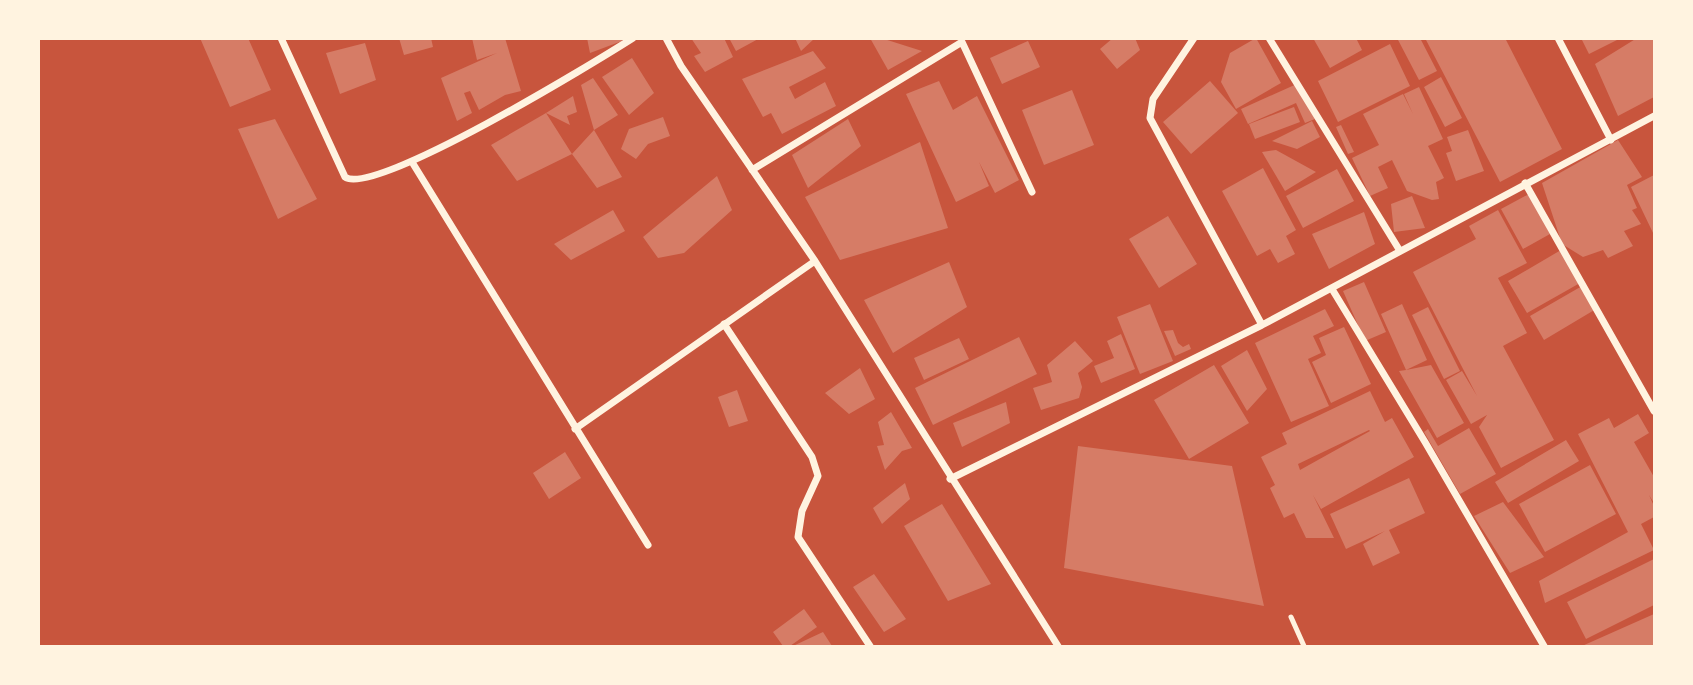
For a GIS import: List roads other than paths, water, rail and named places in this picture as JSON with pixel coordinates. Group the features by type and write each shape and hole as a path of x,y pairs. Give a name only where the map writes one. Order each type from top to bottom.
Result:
{"street":[{"path":"281,38 347,179 369,179 412,162 566,80 633,38"},
{"path":"666,38 681,66 816,261 950,479 1058,646"},
{"path":"1194,38 1153,99 1150,118 1262,325"},
{"path":"1269,38 1401,251"},
{"path":"1558,38 1611,140"},
{"path":"752,170 963,40 1032,192"},
{"path":"950,479 1332,289 1654,116"},
{"path":"412,162 648,545"},
{"path":"1525,183 1654,411"},
{"path":"575,429 816,261"},
{"path":"1332,289 1544,646"},
{"path":"724,324 812,457 818,476 802,511 798,537 870,646"}],"lane":[{"path":"1291,617 1304,646"}]}
